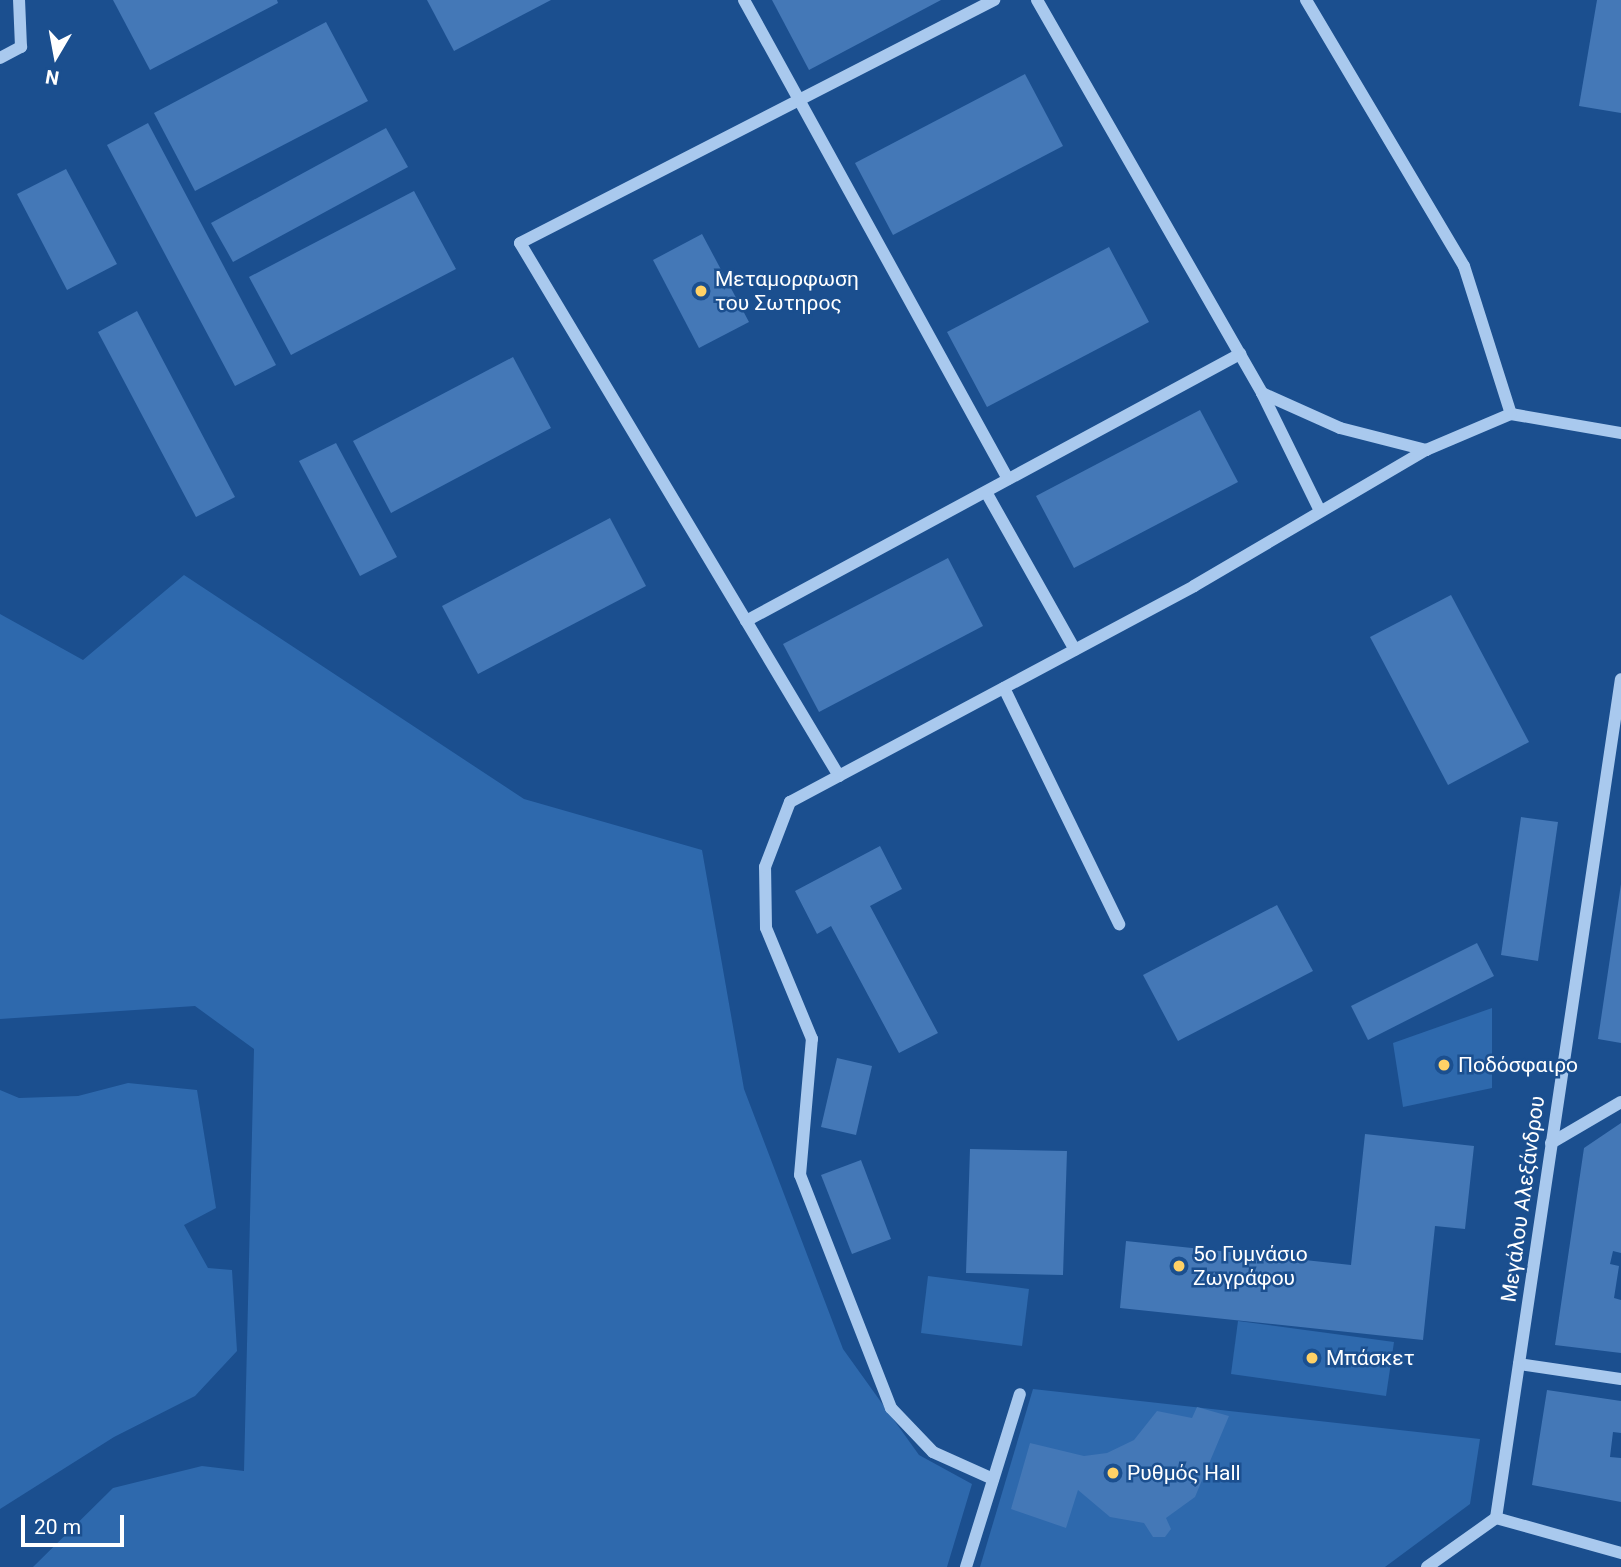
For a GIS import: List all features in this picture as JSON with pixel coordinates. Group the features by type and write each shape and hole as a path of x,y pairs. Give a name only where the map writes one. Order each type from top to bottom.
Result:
{"street":[{"path":"0,58 22,47 19,0"},
{"path":"744,0 1008,479"},
{"path":"839,776 520,243 994,0"},
{"path":"1037,0 1262,393 1320,511"},
{"path":"1306,0 1464,266 1511,414"},
{"path":"746,621 1240,354"},
{"path":"1262,393 1340,428 1426,450"},
{"path":"993,1479 933,1452 891,1408 800,1175 812,1039 766,928 765,867 790,802 1075,650 1426,450 1511,414 1621,433"},
{"path":"985,492 1075,650"},
{"name":"Μεγάλου Αλεξάνδρου","path":"1496,1518 1551,1143 1617,736 1621,679"},
{"path":"1004,688 1119,924"},
{"path":"1551,1143 1621,1102"},
{"path":"1519,1364 1621,1379"},
{"path":"966,1567 1020,1394"},
{"path":"1427,1567 1496,1518 1621,1553"}],"shaded area":[{"path":"184,575 524,799 702,850 744,1089 843,1349 919,1455 972,1484 947,1567 33,1567 113,1488 202,1466 244,1471 254,1049 195,1006 0,1019 0,614 83,660"},
{"name":"Ποδόσφαιρο","path":"1492,1008 1492,1088 1403,1107 1393,1043"},
{"path":"128,1083 197,1090 216,1208 184,1225 208,1268 232,1270 237,1351 195,1396 114,1437 0,1509 0,1090 19,1098 78,1096"},
{"path":"928,1276 1029,1289 1022,1346 921,1333"},
{"name":"Μπάσκετ","path":"1238,1321 1394,1342 1386,1396 1231,1374"},
{"path":"1033,1389 1480,1439 1470,1504 1385,1567 980,1567"}],"building":[{"path":"113,0 277,0 278,3 150,70"},
{"path":"427,0 551,0 454,51"},
{"path":"772,0 941,0 809,70"},
{"path":"1597,0 1621,0 1621,113 1579,106"},
{"path":"326,22 368,101 195,191 154,113"},
{"path":"1025,74 1063,146 893,235 855,163"},
{"path":"148,123 276,365 235,386 107,145"},
{"path":"386,128 408,167 233,262 211,223"},
{"path":"66,169 117,264 67,290 17,194"},
{"path":"414,191 456,269 291,355 249,277"},
{"name":"Μεταμορφωση του Σωτηρος","path":"702,234 749,322 699,348 653,260"},
{"path":"1109,247 1149,322 987,407 947,332"},
{"path":"137,311 235,497 196,517 98,332"},
{"path":"513,357 551,428 391,513 353,441"},
{"path":"1200,410 1238,482 1074,568 1036,496"},
{"path":"336,443 397,557 360,576 299,461"},
{"path":"610,518 646,586 478,674 442,606"},
{"path":"948,558 983,626 819,712 783,644"},
{"path":"1451,595 1529,742 1448,785 1370,637"},
{"path":"1521,817 1558,822 1538,961 1501,955"},
{"path":"880,846 902,889 870,906 938,1033 899,1053 831,926 817,934 795,891"},
{"path":"1621,884 1621,1043 1598,1039"},
{"path":"1277,905 1313,971 1178,1041 1143,975"},
{"path":"1477,943 1494,976 1368,1040 1351,1006"},
{"path":"837,1058 872,1066 856,1135 821,1127"},
{"path":"1621,1123 1621,1253 1613,1251 1610,1264 1619,1266 1614,1298 1621,1300 1621,1353 1555,1345 1584,1148"},
{"path":"1365,1134 1474,1146 1465,1229 1435,1226 1423,1340 1120,1308 1126,1241 1351,1265"},
{"path":"970,1149 1067,1151 1063,1275 966,1273"},
{"path":"861,1160 891,1239 852,1254 821,1175"},
{"path":"1547,1390 1621,1401 1621,1433 1613,1432 1610,1457 1621,1458 1621,1502 1532,1485"},
{"name":"Ρυθμός Hall","path":"1197,1407 1229,1416 1195,1497 1166,1518 1171,1529 1165,1537 1153,1537 1144,1523 1110,1517 1078,1490 1066,1528 1011,1509 1030,1443 1084,1456 1107,1453 1134,1440 1157,1411 1192,1418"}],"place":[{"name":"Μεταμορφωση του Σωτηρος","path":"701,291"},
{"name":"Ποδόσφαιρο","path":"1444,1065"},
{"name":"5ο Γυμνάσιο Ζωγράφου","path":"1179,1266"},
{"name":"Μπάσκετ","path":"1312,1358"},
{"name":"Ρυθμός Hall","path":"1113,1473"}]}
